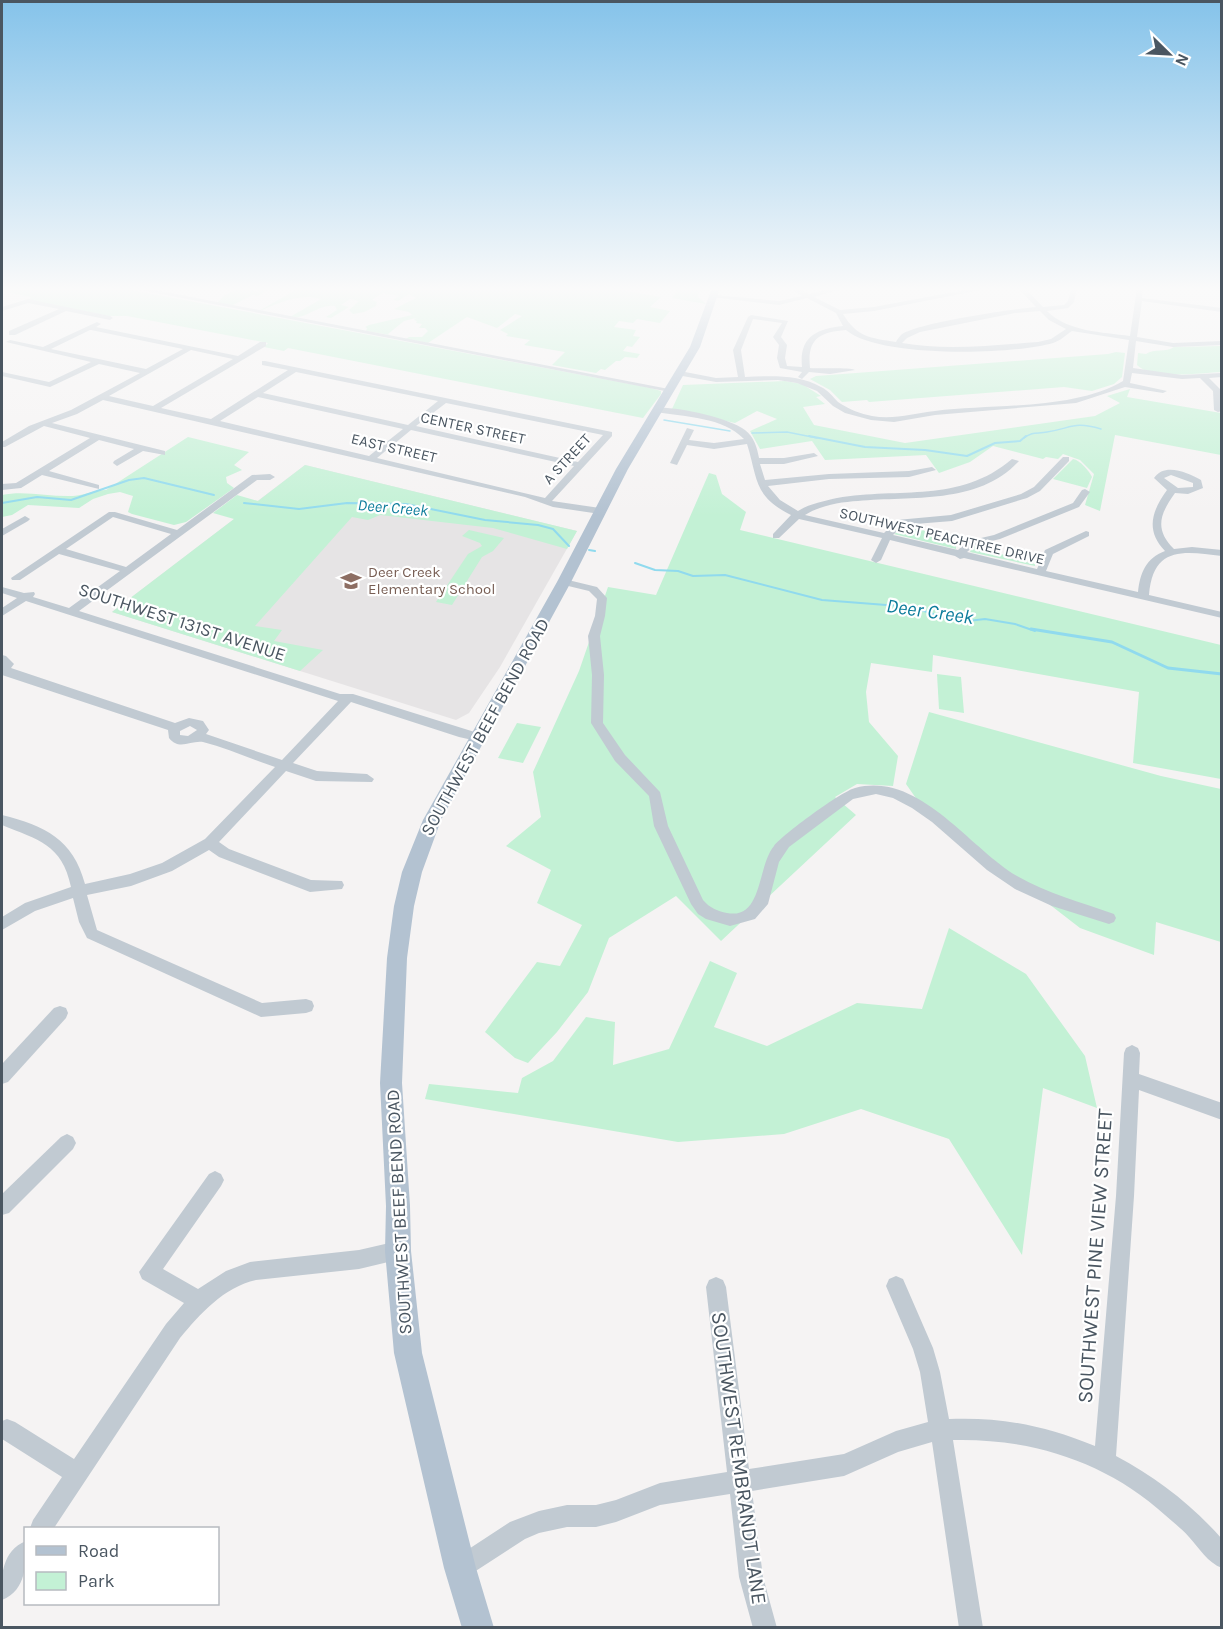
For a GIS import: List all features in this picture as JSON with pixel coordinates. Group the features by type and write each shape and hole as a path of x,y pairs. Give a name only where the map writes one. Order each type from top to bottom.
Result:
{"main road":[{"name":"SOUTHWEST BEEF BEND ROAD","path":"478,1628 460,1568 408,1353 398,1251 398,1206 391,1083 397,958 404,906 422,845 477,737 564,582 600,511 685,364"}],"street":[{"path":"2,374 50,385 93,364"},
{"path":"112,364 148,372"},
{"path":"2,445 67,415 162,364"},
{"path":"154,409 229,364"},
{"path":"271,364 444,400"},
{"path":"533,364 670,390"},
{"path":"739,364 742,379"},
{"path":"783,364 784,368 830,372 851,370"},
{"path":"798,381 807,370 806,364"},
{"path":"1124,384 1128,379 1130,364"},
{"path":"213,422 295,369"},
{"path":"1129,370 1174,377 1221,375"},
{"path":"680,373 716,380 778,378 798,381 820,389 836,404 848,411 871,418 894,420 944,412 1076,401 1124,384 1163,391"},
{"path":"1202,376 1217,390 1218,410"},
{"name":"CENTER STREET","path":"256,394 580,465"},
{"name":"EAST STREET","path":"102,396 528,495 546,502 600,511"},
{"path":"371,458 444,400"},
{"name":"A STREET","path":"444,400 609,434 546,502"},
{"path":"656,412 729,426 745,435 750,441"},
{"path":"44,424 162,453"},
{"path":"674,463 690,430"},
{"path":"2,487 12,488 98,437"},
{"path":"684,442 714,446 750,441"},
{"name":"SOUTHWEST PEACHTREE DRIVE","path":"750,441 760,483 774,501 797,515 960,556 1221,615"},
{"path":"117,463 141,448"},
{"path":"755,462 784,461 814,456"},
{"path":"876,560 886,538 900,522 964,515 1031,493 1066,459"},
{"path":"776,536 783,525 797,515 822,504 884,495 946,493 992,479 1015,461"},
{"path":"245,470 255,477 270,477"},
{"path":"760,483 784,483 829,476 914,473 932,470"},
{"path":"42,472 96,487"},
{"path":"74,609 255,477"},
{"path":"60,489 74,480"},
{"path":"1172,552 1158,539 1156,531 1158,509 1173,489"},
{"path":"960,556 967,545 997,537 1076,505 1085,492"},
{"path":"16,578 112,514 178,532"},
{"path":"2,533 25,519"},
{"path":"1040,574 1049,552 1086,534"},
{"path":"58,550 127,570"},
{"path":"1143,597 1149,568 1154,561 1172,552 1196,550 1221,553"},
{"path":"564,582 593,589 602,598 594,636 598,675 597,723 620,758 655,795 661,825 698,904 711,915 730,920 741,919 756,911 761,904 771,864 779,849 853,793 871,789 887,790 914,802 990,865 1041,896 1072,908 1109,918"},
{"name":"SOUTHWEST 131ST AVENUE","path":"2,583 28,595"},
{"name":"SOUTHWEST 131ST AVENUE","path":"2,590 74,609 340,698 349,697 477,737"},
{"path":"2,613 28,595"},
{"path":"2,667 176,728 173,735 178,740 189,741 198,736 316,776 367,779"},
{"path":"2,924 30,907 79,889 150,874 182,861 210,843 349,697"},
{"path":"2,820 49,839 66,851 75,869 84,920 92,934 261,1010 306,1006"},
{"path":"210,843 224,853 310,886 337,885"},
{"path":"2,1076 60,1013"},
{"name":"SOUTHWEST PINE VIEW STREET","path":"1105,1462 1124,1208 1132,1053"},
{"path":"1130,1079 1221,1112"},
{"path":"2,1206 67,1143"},
{"path":"199,1301 149,1272 215,1180"},
{"path":"42,1527 173,1331 199,1301 228,1280 244,1273 263,1269 371,1259 398,1251"},
{"path":"896,1286 923,1348 930,1372 971,1628"},
{"name":"SOUTHWEST REMBRANDT LANE","path":"716,1287 751,1577 765,1628"},
{"path":"460,1568 518,1530 539,1522 567,1516 596,1516 660,1494 844,1465 865,1458 890,1444 941,1430 975,1429 1024,1433 1067,1446 1105,1462 1167,1501 1205,1536 1221,1557"},
{"path":"7,1430 77,1474"},
{"path":"2,1588 24,1555"}],"shaded area":[{"name":"Deer Creek Elementary School","path":"305,465 577,531 500,667 469,713 456,720 112,612"}],"green space":[{"path":"369,364 524,364 661,391 643,418"},
{"path":"553,364 612,364 596,373"},
{"path":"975,364 1124,364 1122,377 1114,384 1092,391 1064,387 869,402 867,400 842,402 830,390 810,379 816,376"},
{"path":"1221,364 1221,372 1153,373 1137,365"},
{"path":"785,381 802,384 821,396 816,397 825,404 803,407 814,425 905,443 1095,416 1120,403 1107,396 1130,389 1127,397 1221,413 1221,455 1115,435 1100,511 1085,505 1094,474 1080,460 1063,454 1058,459 1046,457 1043,459 993,446 970,462 939,473 926,455 825,460 812,441 760,449 750,431 777,419 757,411 735,423 672,409 683,385"},
{"path":"188,437 249,452 234,465 242,470 226,477 227,483 234,488 186,522 174,525 132,514 128,512 133,496 120,492 93,499 79,508 28,505 12,515 2,517 2,495 19,493 73,496 106,490"},
{"path":"1073,459 1087,469 1092,477 1087,488 1053,479"},
{"path":"305,465 577,531 567,549 493,528 380,515 368,520 352,517 255,626 282,630 274,641 323,650 300,671 112,612 234,519 213,513 237,495 258,501"},
{"path":"709,473 716,475 722,494 746,512 740,530 1221,645 1221,779 1133,763 1139,692 933,655 932,672 871,663 866,692 869,722 898,756 893,786 857,784 835,797 856,815 721,941 676,896 609,938 588,992 557,1032 528,1063 515,1058 485,1032 537,962 560,966 582,925 537,903 551,870 506,846 541,817 533,772 579,671 608,587 656,595"},
{"path":"914,523 943,543 953,543 956,549 894,534"},
{"path":"469,530 504,538 493,551 482,557 452,605 436,602 468,554 482,546 462,536"},
{"path":"985,543 1008,558 1035,564 1035,566 970,552 973,546"},
{"path":"937,674 961,677 964,713 939,709"},
{"path":"929,712 1161,776 1221,789 1221,942 1156,922 1154,955 1080,928 920,804 906,784"},
{"path":"517,723 541,727 523,763 498,758"},
{"path":"949,928 1026,974 1085,1056 1097,1108 1043,1088 1022,1255 949,1139 861,1109 784,1134 678,1142 425,1099 429,1084 518,1093 522,1078 553,1061 586,1017 615,1022 613,1065 669,1049 710,961 737,973 714,1027 767,1046 857,1003 922,1009"}],"waterway":[{"path":"664,420 730,431"},
{"path":"1024,438 1073,426 1101,429"},
{"path":"752,433 787,432 817,438"},
{"path":"809,436 865,447 925,450 967,456 995,443 1020,441 1026,436"},
{"name":"Deer Creek","path":"2,503 37,497 71,500 129,480 144,478 214,495"},
{"name":"Deer Creek","path":"244,503 299,509 347,503 406,504 485,520 538,525 553,529 569,546"},
{"name":"Deer Creek","path":"589,550 595,551"},
{"name":"Deer Creek","path":"635,563 655,570 678,571 693,576 725,575 822,600 912,607 945,618 968,621 985,619 1015,624 1035,631"},
{"name":"Deer Creek","path":"1031,629 1112,642 1168,668 1222,674"}],"place":[{"name":"Deer Creek Elementary School","path":"351,581"}]}
